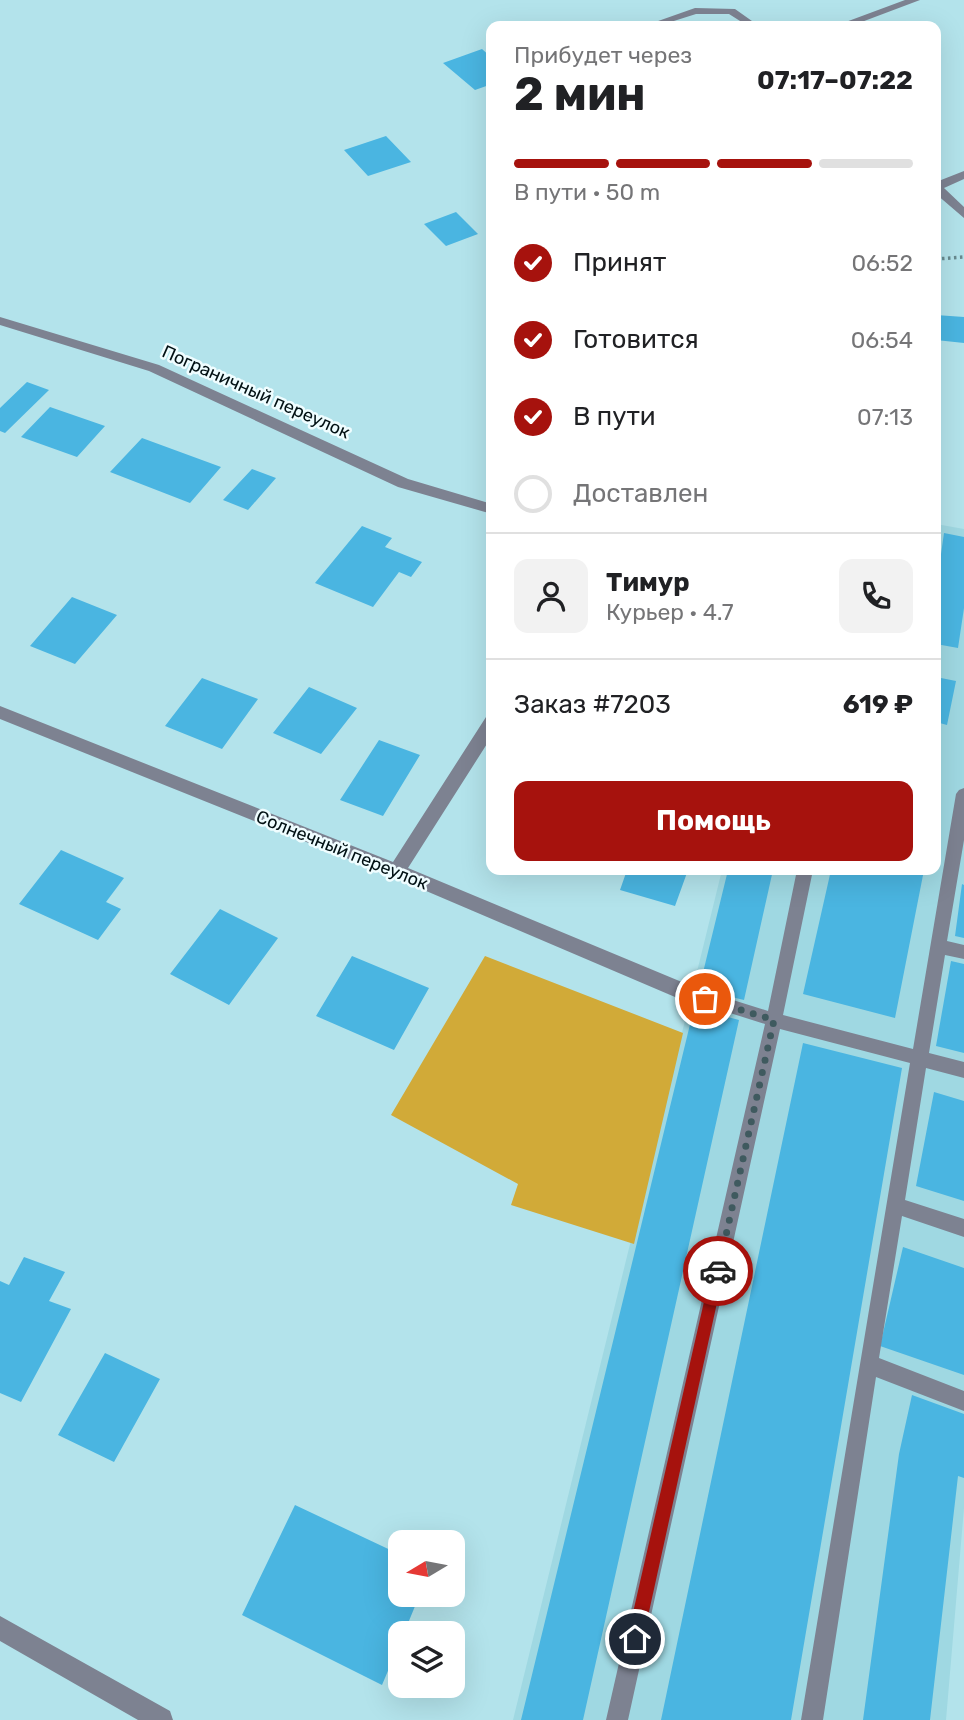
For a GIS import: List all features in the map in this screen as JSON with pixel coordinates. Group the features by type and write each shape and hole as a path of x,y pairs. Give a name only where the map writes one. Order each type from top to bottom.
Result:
{"street":[{"path":"855,21 915,0"},
{"path":"941,185 964,175"},
{"path":"941,192 964,214"},
{"name":"Пограничный переулок","path":"0,321 155,368 403,483 486,507"},
{"name":"Солнечный переулок","path":"0,712 397,871 682,991"},
{"path":"397,871 486,731"},
{"path":"0,1628 161,1720"}],"lane":[{"path":"664,21 695,11 731,11 746,21"},
{"path":"812,1720 938,946 960,849 964,794"},
{"path":"617,1720 804,875"},
{"path":"938,946 964,952"},
{"path":"682,991 774,1020 964,1070"},
{"path":"895,1205 964,1228"},
{"path":"868,1364 964,1401"}],"path":[{"path":"941,259 964,257"}],"shaded area":[{"path":"941,525 964,529 964,1508 946,1720 513,1720 721,875 941,875"},
{"path":"485,956 683,1033 634,1244 511,1205 518,1184 391,1115"}],"building":[{"path":"482,49 486,53 486,86 475,90 443,63"},
{"path":"386,136 411,162 368,176 344,150"},
{"path":"456,212 478,234 446,246 424,224"},
{"path":"941,315 964,317 964,343 941,341"},
{"path":"27,382 49,390 5,433 0,431 0,408"},
{"path":"50,407 105,426 77,457 21,437"},
{"path":"142,438 221,467 190,503 110,472"},
{"path":"252,469 276,478 248,510 223,500"},
{"path":"362,526 392,538 385,547 422,562 411,577 399,572 373,607 315,583"},
{"path":"944,533 964,537 964,608 958,648 941,645 941,554"},
{"path":"72,597 117,615 75,664 30,646"},
{"path":"202,678 258,699 222,749 165,726"},
{"path":"941,678 956,681 947,725 941,723"},
{"path":"309,687 357,708 321,754 273,733"},
{"path":"379,740 420,755 383,816 340,800"},
{"path":"61,850 124,878 106,902 121,909 98,940 19,904"},
{"path":"625,875 686,875 675,906 620,890"},
{"path":"727,875 772,875 744,1000 699,989"},
{"path":"830,875 923,875 895,1018 803,994"},
{"path":"962,884 964,885 964,938 955,936"},
{"path":"220,909 278,938 229,1005 170,974"},
{"path":"352,956 429,988 394,1050 316,1016"},
{"path":"951,961 964,964 964,1053 936,1046"},
{"path":"694,1008 739,1020 583,1720 521,1720"},
{"path":"803,1043 902,1068 791,1720 661,1720"},
{"path":"934,1092 964,1101 964,1201 916,1186"},
{"path":"903,1247 964,1268 964,1375 880,1346"},
{"path":"24,1257 65,1272 49,1301 71,1309 21,1402 0,1393 0,1281 9,1285"},
{"path":"105,1353 160,1379 114,1462 58,1435"},
{"path":"912,1395 964,1414 964,1478 958,1476 930,1720 863,1720 899,1454"},
{"path":"295,1505 388,1549 388,1607 415,1607 409,1621 388,1621 388,1671 382,1685 242,1615"}],"way so far":[{"path":"705,999 774,1020 718,1271"}],"route":[{"path":"635,1639 718,1271"}]}
